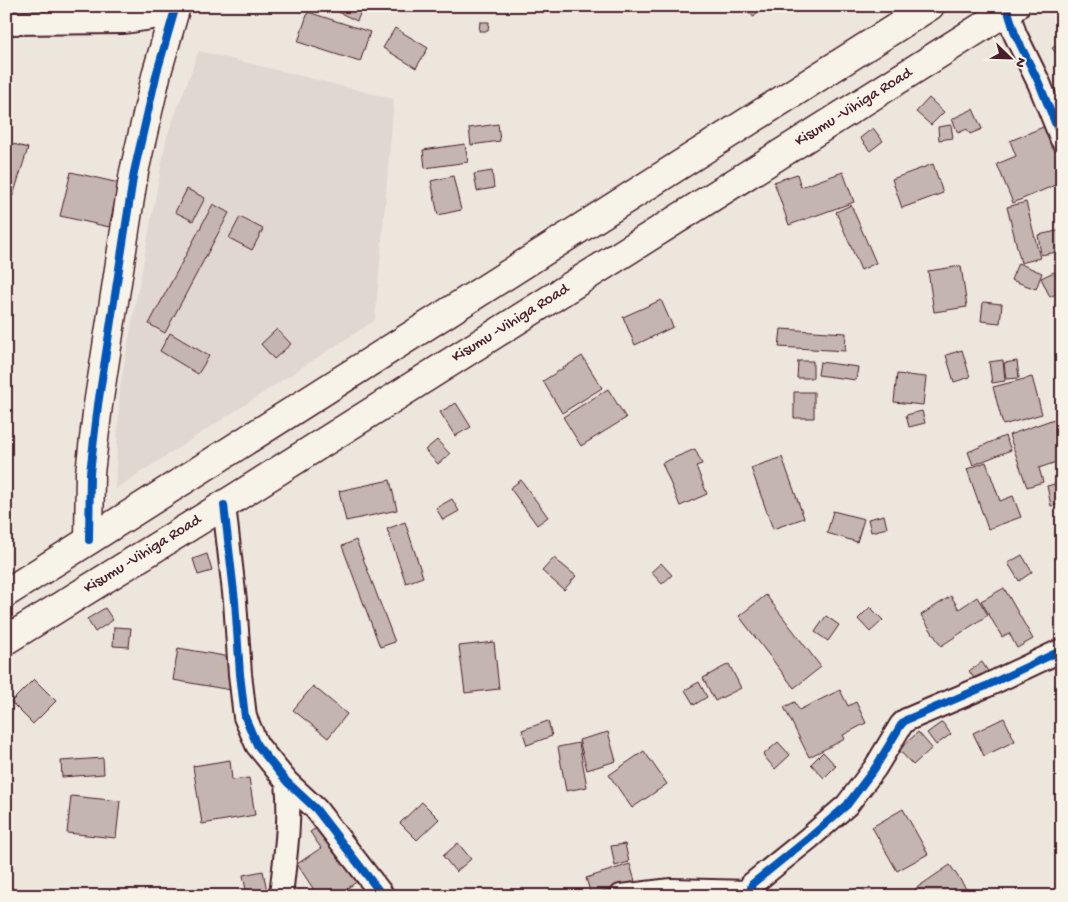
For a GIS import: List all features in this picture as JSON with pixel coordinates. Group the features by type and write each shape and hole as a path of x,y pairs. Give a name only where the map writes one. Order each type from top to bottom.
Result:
{"main road":[{"path":"6,592 930,6"},
{"name":"Kisumu -Vihiga Road","path":"6,640 224,505 1012,8"},
{"path":"89,540 90,473 134,172 157,72 174,11"}],"street":[{"path":"1012,8 1015,34 1039,83 1062,140"},
{"path":"6,23 124,22 174,11"},
{"path":"224,505 245,717 257,745 287,782 316,809 383,896"},
{"path":"621,896 671,890 750,894 752,884 847,805 875,768 906,720 986,686 1062,650"},
{"path":"281,896 289,836 287,782"}],"shaded area":[{"path":"199,51 394,99 375,320 115,489 120,387 167,136"}],"building":[{"path":"334,6 356,6 362,9 357,21 332,9"},
{"path":"739,6 762,6 754,17"},
{"path":"308,12 370,32 360,62 298,42"},
{"path":"480,22 489,22 488,31 479,31"},
{"path":"395,28 428,48 416,68 383,48"},
{"path":"1062,42 1062,61 1052,48"},
{"path":"929,98 944,112 931,125 916,112"},
{"path":"973,109 982,129 970,134 967,129 958,133 952,119"},
{"path":"498,124 500,141 471,145 469,128"},
{"path":"951,125 953,138 939,140 938,127"},
{"path":"1048,125 1062,157 1062,182 1013,203 997,164 1016,156 1010,141"},
{"path":"873,128 883,141 870,151 860,138"},
{"path":"6,142 28,148 13,196 6,194"},
{"path":"465,144 468,162 425,168 423,150"},
{"path":"933,164 943,193 902,208 892,179"},
{"path":"492,171 494,188 477,191 474,174"},
{"path":"71,172 119,183 109,227 60,216"},
{"path":"843,172 854,202 789,225 774,182 797,174 801,187"},
{"path":"453,176 461,210 438,215 431,181"},
{"path":"187,189 205,198 193,221 175,212"},
{"path":"1026,202 1040,258 1021,263 1007,207"},
{"path":"213,204 229,213 165,333 149,324"},
{"path":"851,205 876,263 861,270 836,212"},
{"path":"240,217 263,229 252,250 229,238"},
{"path":"1062,230 1062,251 1041,255 1038,235"},
{"path":"1018,263 1042,273 1036,289 1011,280"},
{"path":"961,266 967,307 934,312 928,271"},
{"path":"1054,272 1062,287 1062,291 1050,297 1041,278"},
{"path":"661,300 673,327 635,345 623,317"},
{"path":"983,302 1002,304 1000,323 981,321"},
{"path":"277,329 291,344 274,359 261,344"},
{"path":"781,329 846,333 845,351 779,347"},
{"path":"170,333 209,356 198,374 160,351"},
{"path":"962,350 970,377 954,382 946,355"},
{"path":"582,356 602,388 562,413 543,381"},
{"path":"1003,360 1005,381 992,383 989,362"},
{"path":"798,361 813,361 813,378 797,378"},
{"path":"1017,361 1019,378 1006,379 1004,363"},
{"path":"820,362 858,367 856,380 818,375"},
{"path":"897,374 926,377 923,405 894,402"},
{"path":"1032,377 1042,414 1003,425 993,387"},
{"path":"608,389 626,418 581,446 563,417"},
{"path":"794,392 814,392 814,418 794,418"},
{"path":"456,403 471,427 455,436 440,412"},
{"path":"922,411 925,423 909,427 906,415"},
{"path":"1054,419 1062,442 1062,460 1039,468 1043,482 1027,487 1009,435"},
{"path":"1005,436 1011,450 973,465 968,452"},
{"path":"437,440 450,454 438,464 425,450"},
{"path":"695,449 702,464 696,466 707,494 680,506 662,463"},
{"path":"782,457 804,518 773,529 751,468"},
{"path":"986,462 1000,501 1013,496 1021,517 988,529 967,469"},
{"path":"390,480 397,510 346,521 339,491"},
{"path":"521,480 548,517 537,525 510,488"},
{"path":"1062,482 1062,504 1051,506 1047,486"},
{"path":"452,499 459,511 443,520 436,508"},
{"path":"833,511 864,519 857,542 827,533"},
{"path":"884,515 887,528 871,532 868,519"},
{"path":"405,522 423,577 406,583 387,529"},
{"path":"356,540 395,642 380,647 342,546"},
{"path":"207,554 212,571 198,575 193,559"},
{"path":"1022,555 1032,572 1019,581 1008,563"},
{"path":"554,558 576,576 564,590 542,571"},
{"path":"661,563 672,575 662,584 651,572"},
{"path":"1004,588 1033,639 1017,648 1009,633 1002,637 981,601"},
{"path":"766,595 821,667 794,688 739,616"},
{"path":"951,596 959,609 977,597 988,615 941,646 921,615"},
{"path":"870,607 883,620 870,632 858,619"},
{"path":"105,608 113,620 95,632 87,619"},
{"path":"826,616 839,625 828,641 815,632"},
{"path":"114,627 131,628 129,647 113,646"},
{"path":"494,642 499,689 465,693 459,646"},
{"path":"178,648 236,658 231,690 173,680"},
{"path":"982,662 991,676 978,684 969,671"},
{"path":"729,664 741,688 715,701 703,678"},
{"path":"34,679 56,701 33,724 11,702"},
{"path":"699,682 707,697 694,705 685,690"},
{"path":"313,686 347,714 328,738 293,710"},
{"path":"840,690 848,706 856,702 866,723 843,735 845,739 809,757 784,707 795,702 799,710"},
{"path":"1004,718 1015,741 984,756 973,733"},
{"path":"548,721 552,736 527,745 522,730"},
{"path":"942,722 951,734 936,745 927,733"},
{"path":"608,732 616,761 587,770 579,740"},
{"path":"918,732 932,748 913,765 899,750"},
{"path":"778,742 790,755 775,769 763,755"},
{"path":"579,743 587,787 566,791 558,747"},
{"path":"644,751 667,784 632,808 609,775"},
{"path":"823,752 836,766 824,778 811,764"},
{"path":"103,758 104,774 62,777 61,761"},
{"path":"230,760 232,780 249,778 255,815 202,824 193,766"},
{"path":"71,796 120,801 116,838 67,833"},
{"path":"422,802 439,819 417,840 400,823"},
{"path":"903,809 928,854 897,871 872,827"},
{"path":"321,825 358,881 336,896 318,896 297,864 321,848 310,832"},
{"path":"458,843 471,859 456,872 443,856"},
{"path":"625,844 629,862 615,866 611,846"},
{"path":"630,864 635,881 591,895 586,878"},
{"path":"950,865 971,896 919,896 915,889"},
{"path":"263,871 267,891 247,895 243,875"},
{"path":"870,887 876,896 856,896"},
{"path":"446,889 446,896 419,896 418,891"}],"cycle path":[{"path":"89,540 90,473 98,405 134,172 157,72 176,6"},
{"path":"1008,11 1015,34 1039,83 1062,140"},
{"path":"224,505 245,717 257,745 287,782 316,809 383,896"},
{"path":"750,896 752,884 847,805 875,768 906,720 986,686 1062,650"}]}
